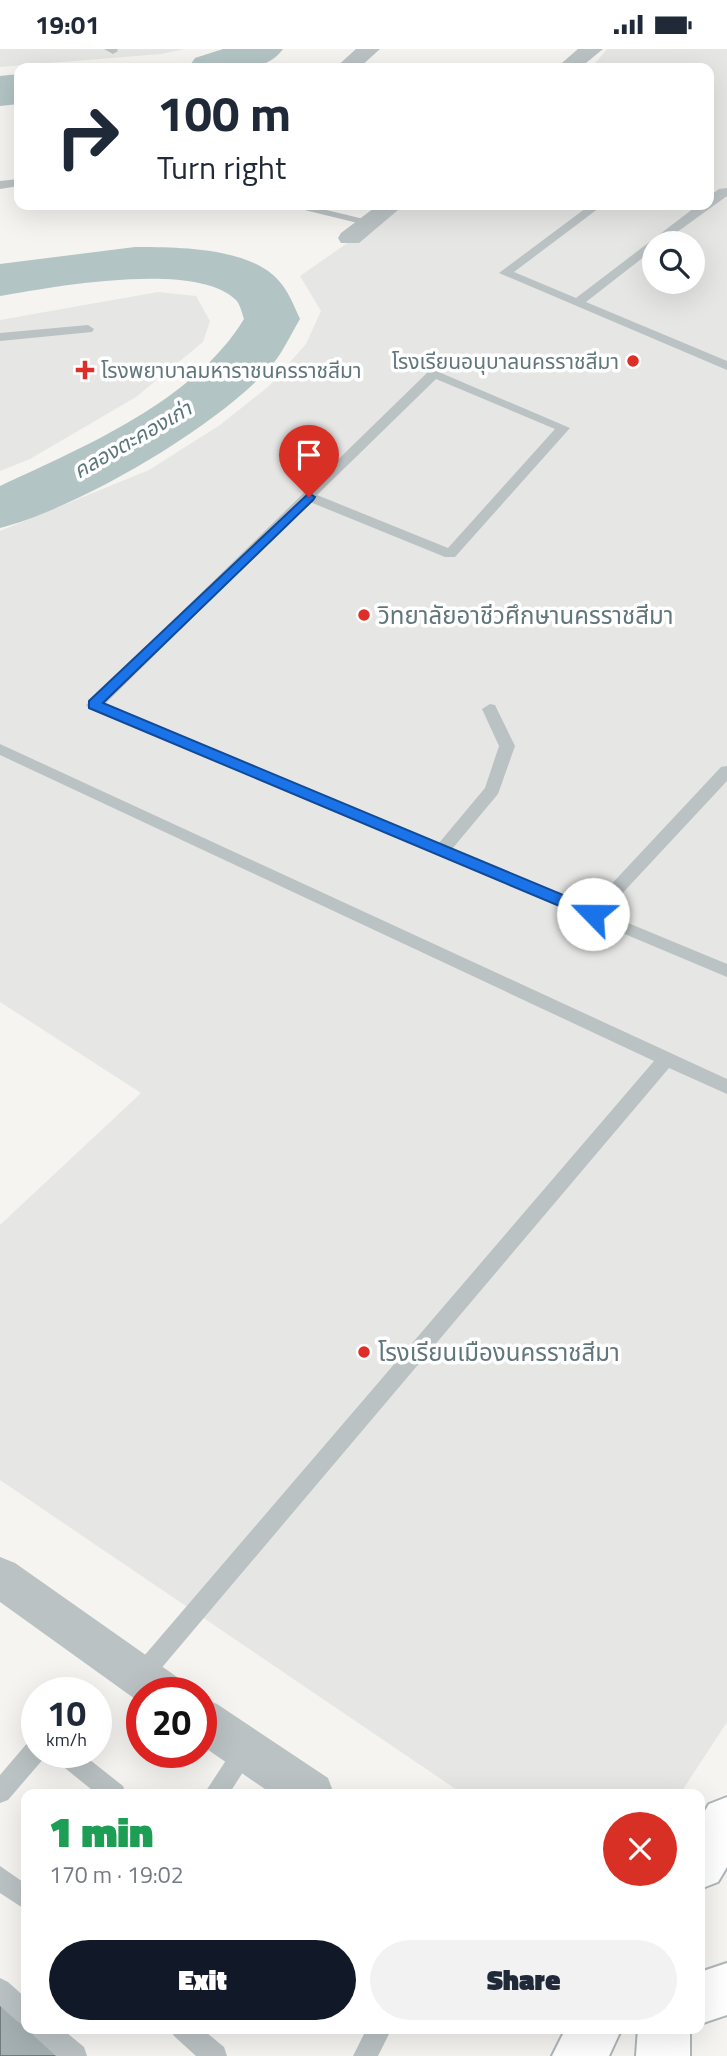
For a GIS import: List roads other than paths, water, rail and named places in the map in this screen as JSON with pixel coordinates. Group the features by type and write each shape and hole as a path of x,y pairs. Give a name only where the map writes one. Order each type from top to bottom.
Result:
{"main road":[{"path":"705,1856 727,1822"},
{"path":"705,1867 727,1882"},
{"path":"705,1996 727,1989"},
{"path":"579,2056 592,2034"},
{"path":"663,2056 664,2034"}],"street":[{"path":"352,63 369,49"},
{"path":"574,63 592,49"},
{"path":"350,238 386,210"},
{"path":"0,1577 139,1677"},
{"path":"217,1730 246,1750 291,1788"}],"lane":[{"path":"314,210 370,222"},
{"path":"590,210 505,273 727,366"},
{"path":"671,231 698,210"},
{"path":"577,303 642,254"},
{"path":"0,337 88,329"},
{"path":"309,497 450,554 563,428 434,374 94,705 727,971"},
{"path":"442,851 492,790 507,746 490,709"},
{"path":"0,749 727,1087"},
{"path":"593,914 727,771"},
{"path":"157,1677 666,1059"},
{"path":"219,1789 246,1750"},
{"path":"0,1793 21,1768"},
{"path":"83,1768 109,1789"},
{"path":"0,1878 21,1895"},
{"path":"0,1990 21,2009"},
{"path":"53,2034 75,2056"},
{"path":"189,2034 215,2056"},
{"path":"365,2056 380,2034"}],"waterway":[{"name":"คลองตะคองเก่า","path":"233,63 259,49"},
{"name":"คลองตะคองเก่า","path":"0,91 14,90"},
{"name":"คลองตะคองเก่า","path":"0,280 59,270 135,263 208,267 237,276 258,290 272,319 252,353 186,412 88,468 0,509"}],"place":[{"name":"โรงเรียนอนุบาลนครราชสีมา","path":"633,361"},
{"name":"โรงพยาบาลมหาราชนครราชสีมา","path":"85,370"},
{"name":"วิทยาลัยอาชีวศึกษานครราชสีมา","path":"364,615"},
{"name":"โรงเรียนเมืองนครราชสีมา","path":"364,1352"}]}
